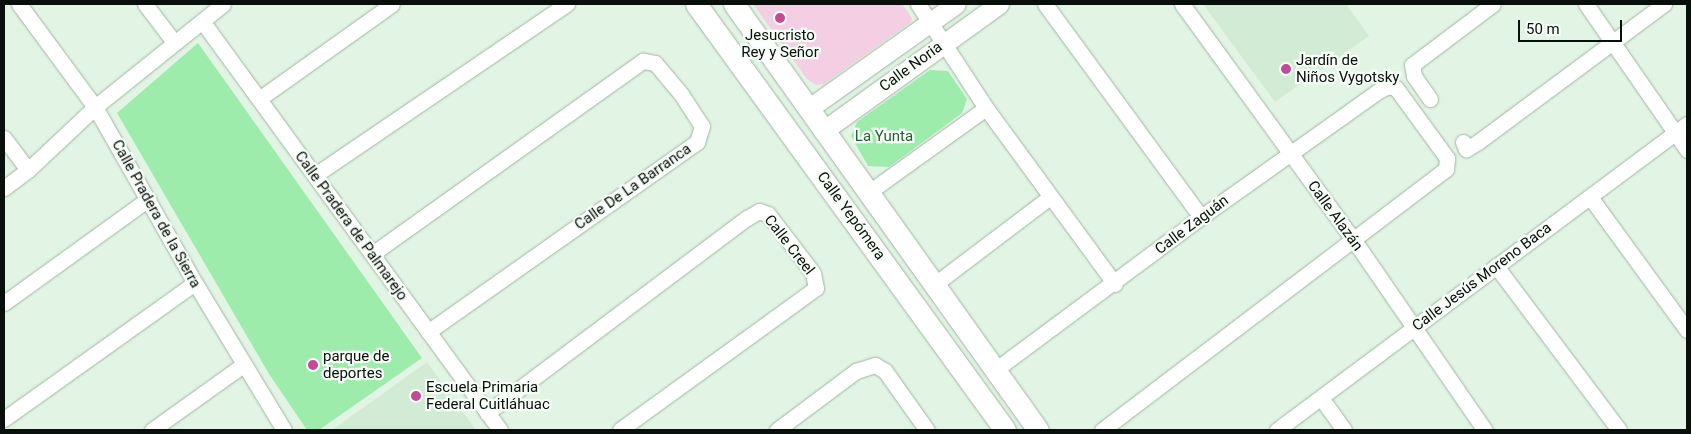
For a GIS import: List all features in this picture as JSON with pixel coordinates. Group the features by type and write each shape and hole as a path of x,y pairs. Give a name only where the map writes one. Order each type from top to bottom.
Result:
{"main road":[{"name":"Calle Yepómera","path":"696,4 1004,430"},
{"name":"Calle Yepómera","path":"734,4 1038,430"}],"street":[{"name":"Calle Pradera de la Sierra","path":"19,4 95,107 195,283 284,430"},
{"path":"145,4 174,42"},
{"path":"4,188 28,170 95,107 223,4"},
{"path":"259,98 392,4"},
{"path":"315,175 567,4"},
{"path":"918,4 931,21 986,108 1115,284"},
{"name":"Calle Noria","path":"808,109 956,4"},
{"name":"Calle Noria","path":"823,131 999,4"},
{"path":"1045,4 1201,217"},
{"name":"Calle Alazán","path":"1182,4 1353,239 1413,329 1485,430"},
{"path":"1430,99 1414,76 1412,65 1493,4"},
{"path":"1586,4 1615,42 1687,150"},
{"path":"1464,145 1615,42 1664,4"},
{"name":"Calle Pradera de Palmarejo","path":"202,22 500,430"},
{"name":"Calle De La Barranca","path":"372,254 643,61 655,63 682,94 702,126 698,142 428,332"},
{"name":"Calle Zaguán","path":"995,370 1115,284 1201,217 1380,90 1393,86 1438,146 1449,166 1432,182 1353,239"},
{"path":"869,192 986,108"},
{"name":"Calle Jesús Moreno Baca","path":"1277,430 1687,124"},
{"path":"4,138 28,170"},
{"path":"935,284 1050,197"},
{"path":"1590,197 1687,330"},
{"path":"4,302 148,199"},
{"name":"Calle Creel","path":"487,412 747,218 759,211 768,214 813,273 816,288 620,430"},
{"path":"1102,430 1353,239"},
{"path":"1496,266 1619,430"},
{"path":"4,419 195,283"},
{"path":"152,430 243,365"},
{"path":"777,430 856,371 875,365 885,371 927,430"},
{"path":"1321,398 1344,430"}],"shaded area":[{"name":"Jardín de Niños Vygotsky","path":"1203,4 1346,4 1369,36 1275,102"},
{"name":"Escuela Primaria Federal Cuitláhuac","path":"427,362 476,430 332,430"}],"green space":[{"path":"198,43 422,358 319,430 307,430 269,374 117,113"},
{"name":"La Yunta","path":"930,70 948,71 967,99 962,113 889,167 868,166 851,136 857,122"}],"building":[{"path":"753,4 902,4 912,18 911,22 824,84 816,85 807,79"}],"place":[{"name":"Jesucristo Rey y Señor","path":"780,18"},
{"name":"Jardín de Niños Vygotsky","path":"1286,69"},
{"name":"parque de deportes","path":"313,365"},
{"name":"Escuela Primaria Federal Cuitláhuac","path":"416,396"}]}
